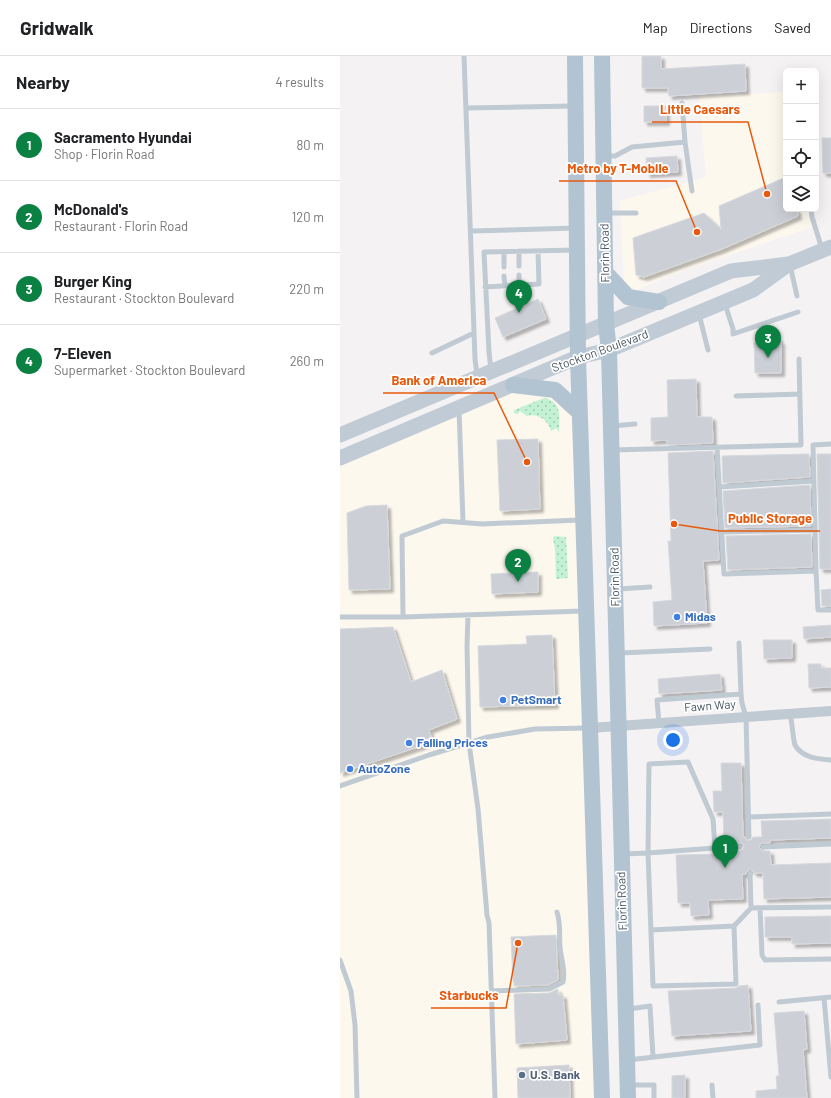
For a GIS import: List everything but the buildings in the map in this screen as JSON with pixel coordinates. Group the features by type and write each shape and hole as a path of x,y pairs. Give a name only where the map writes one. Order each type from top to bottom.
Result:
{"main road":[{"path":"575,56 578,357 602,1098"},
{"name":"Florin Road","path":"602,56 606,324 609,350 612,450 628,1091"},
{"name":"Stockton Boulevard","path":"340,458 578,357 609,350 753,290 789,264 827,248"},
{"name":"Stockton Boulevard","path":"340,435 731,272 789,264"},
{"path":"605,272 628,297 659,302"},
{"path":"513,385 555,390 580,413"}],"street":[{"name":"Fawn Way","path":"590,728 831,711"}],"lane":[{"path":"464,56 475,359 484,374"},
{"path":"682,103 685,142 692,191"},
{"path":"466,108 576,106"},
{"path":"603,157 615,156 632,147 685,142"},
{"path":"811,212 812,217 827,248"},
{"path":"604,213 636,213"},
{"path":"471,231 577,228"},
{"path":"484,374 489,352 484,252 577,250"},
{"path":"519,251 519,266"},
{"path":"485,287 539,284 538,251"},
{"path":"504,252 504,266"},
{"path":"789,264 797,296"},
{"path":"519,275 519,285"},
{"path":"504,276 505,286"},
{"path":"724,302 733,329 733,334 798,312"},
{"path":"699,313 708,350"},
{"path":"432,353 474,333"},
{"path":"612,450 801,445 799,359"},
{"path":"736,396 800,394"},
{"path":"459,408 463,522"},
{"path":"611,426 635,424"},
{"path":"831,444 813,445 818,610 831,610"},
{"path":"717,447 724,574 816,571"},
{"path":"719,487 814,482"},
{"path":"403,617 402,536 443,521 482,524 583,520"},
{"path":"721,532 815,530"},
{"path":"615,589 650,587"},
{"path":"340,617 403,617 586,610"},
{"path":"468,615 467,646 469,743 478,809 487,915 489,923 495,1098"},
{"path":"739,643 741,694 746,717 749,837"},
{"path":"617,653 710,649"},
{"path":"659,723 657,700 741,694"},
{"path":"790,714 796,745 803,753 813,759 831,760"},
{"path":"340,786 429,755 488,737 535,729 590,728"},
{"path":"715,848 712,819 688,762 649,764 648,853 653,986 736,984 734,926 750,908 750,873"},
{"path":"749,817 831,814"},
{"path":"763,847 831,844"},
{"path":"621,854 740,847"},
{"path":"750,908 831,907"},
{"path":"760,908 762,955 765,960 831,958"},
{"path":"491,991 549,989 563,982 565,976 560,947 560,923 557,912"},
{"path":"651,930 734,926"},
{"path":"340,960 351,991 357,1098"},
{"path":"779,1002 831,997"},
{"path":"824,998 831,1077"},
{"path":"627,1060 760,1045 758,1005"},
{"path":"626,1010 650,1006 653,1057"},
{"path":"628,1091 654,1085 654,1098"},
{"path":"712,1085 713,1098"}],"shaded area":[{"path":"783,92 783,212 814,212 815,226 677,273 637,290 624,284 620,201 706,177 699,96"},
{"path":"513,385 555,390 580,413 603,1098 340,1098 340,458"}],"green space":[{"path":"544,398 554,403 559,411 559,432 556,428 551,431 548,424 542,418 531,415 527,416 520,411 518,414 514,413 514,410"},
{"path":"554,536 566,537 568,578 556,579"}],"place":[{"name":"Little Caesars","path":"767,194"},
{"name":"Metro by T-Mobile","path":"697,232"},
{"name":"7-Eleven","path":"519,313"},
{"name":"Burger King","path":"768,358"},
{"name":"Bank of America","path":"527,462"},
{"name":"Public Storage","path":"674,524"},
{"name":"McDonald's","path":"518,582"},
{"name":"Midas","path":"677,617"},
{"name":"PetSmart","path":"503,700"},
{"name":"Falling Prices","path":"409,743"},
{"name":"AutoZone","path":"350,769"},
{"name":"Sacramento Hyundai","path":"725,868"},
{"name":"Starbucks","path":"518,943"},
{"name":"U.S. Bank","path":"522,1075"}]}
